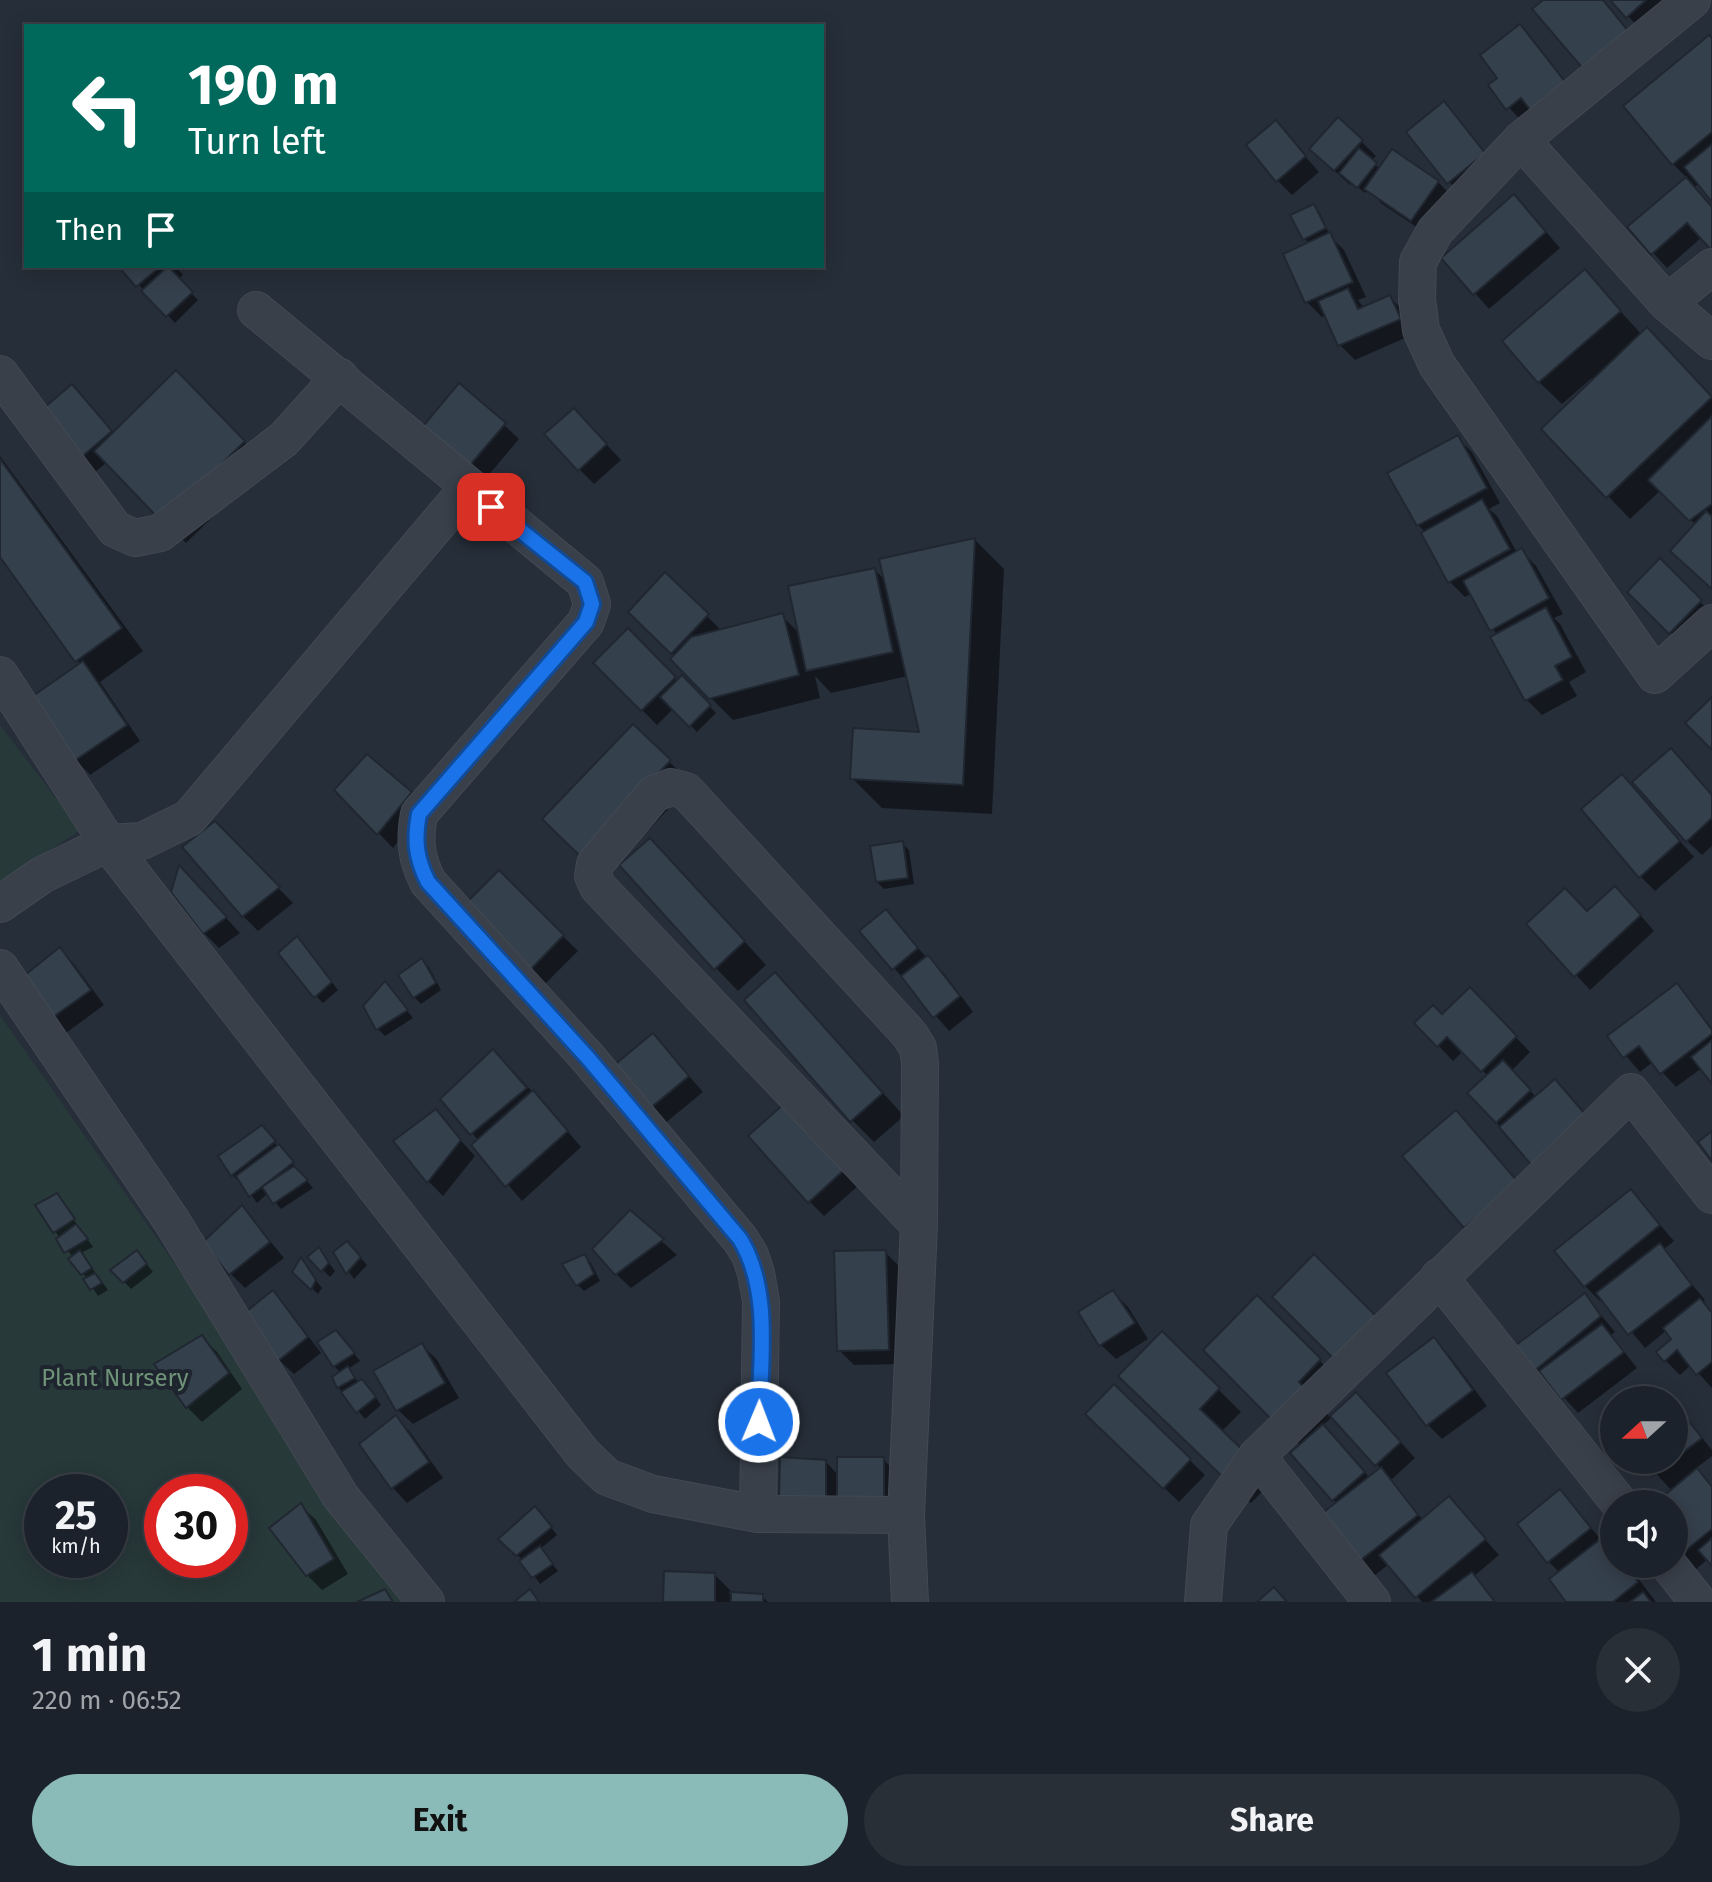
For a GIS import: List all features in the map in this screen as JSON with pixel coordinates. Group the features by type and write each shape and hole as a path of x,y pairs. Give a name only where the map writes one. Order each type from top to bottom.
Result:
{"street":[{"path":"1692,0 1521,140 1435,231 1418,262 1417,299 1421,330 1437,365 1655,675 1712,623"},
{"path":"1521,140 1667,303 1712,341"},
{"path":"1667,303 1712,267"},
{"path":"256,310 585,582 592,604 586,622 419,814 415,840 418,862 428,882 588,1058 740,1239 750,1255 761,1301 758,1514"},
{"path":"0,374 115,529 135,538 160,533 284,439 340,377"},
{"path":"0,904 42,875 108,843 142,841 189,818 468,488"},
{"path":"0,675 108,843 583,1454 607,1477 653,1494 758,1514 906,1515"},
{"path":"910,1602 906,1515 919,1225 918,1048 910,1035 686,791 671,787 654,794 595,864 593,876 598,887 919,1225"},
{"path":"0,968 171,1220 341,1497 426,1602"},
{"path":"1203,1602 1209,1525 1257,1456 1631,1092 1712,1195"},
{"path":"1439,1277 1609,1490"},
{"path":"1257,1456 1372,1602"},
{"path":"1679,1578 1698,1602"}],"green space":[{"path":"0,725 80,830 0,884"},
{"name":"Plant Nursery","path":"0,1015 412,1602 0,1602"}],"building":[{"path":"1543,0 1603,0 1630,33 1585,71 1532,9"},
{"path":"1610,0 1646,0 1626,18"},
{"path":"1520,24 1566,83 1531,111 1521,98 1506,110 1488,85 1497,78 1480,55"},
{"path":"1709,35 1712,38 1712,132 1672,165 1623,106"},
{"path":"1444,101 1485,153 1447,184 1406,132"},
{"path":"1338,117 1363,140 1334,171 1309,149"},
{"path":"1276,120 1306,156 1276,182 1246,145"},
{"path":"1712,144 1712,202 1684,167"},
{"path":"1359,148 1377,163 1357,188 1339,173"},
{"path":"1392,149 1439,181 1411,221 1364,189"},
{"path":"1686,177 1712,207 1712,251 1687,223 1651,255 1627,227"},
{"path":"1514,194 1546,232 1473,295 1441,258"},
{"path":"1314,204 1326,228 1303,240 1290,215"},
{"path":"1330,232 1353,282 1305,303 1283,254"},
{"path":"120,268 159,268 136,287"},
{"path":"166,268 170,268 193,292 166,317 141,291"},
{"path":"1585,269 1621,311 1538,383 1502,341"},
{"path":"1348,288 1358,309 1390,295 1401,319 1338,346 1318,301"},
{"path":"1647,327 1712,397 1606,498 1541,429"},
{"path":"176,370 245,441 162,522 94,451"},
{"path":"459,383 506,423 465,471 419,431"},
{"path":"72,384 112,431 78,460 38,413"},
{"path":"574,408 607,444 578,471 544,434"},
{"path":"1712,416 1712,504 1689,521 1648,480"},
{"path":"1458,435 1487,488 1417,526 1387,473"},
{"path":"0,459 122,628 75,662 0,557"},
{"path":"1482,499 1510,549 1448,583 1421,533"},
{"path":"1706,511 1712,516 1712,589 1670,551"},
{"path":"975,538 963,785 850,779 853,728 919,732 879,559"},
{"path":"1522,548 1549,598 1490,631 1463,581"},
{"path":"1660,558 1702,600 1669,634 1627,592"},
{"path":"875,568 893,652 806,671 788,586"},
{"path":"665,572 709,614 671,654 628,612"},
{"path":"1546,607 1572,657 1555,666 1563,680 1525,701 1490,637"},
{"path":"783,613 799,675 709,699 670,659 691,637"},
{"path":"628,628 676,677 641,711 593,663"},
{"path":"83,661 127,725 74,761 30,698"},
{"path":"682,675 711,705 689,727 660,697"},
{"path":"1712,697 1712,750 1685,723"},
{"path":"633,724 671,760 580,856 542,819"},
{"path":"1671,748 1712,795 1712,818 1686,842 1632,782"},
{"path":"367,754 412,792 377,835 334,790"},
{"path":"1622,774 1680,841 1639,878 1581,809"},
{"path":"215,821 280,887 242,917 182,847"},
{"path":"650,838 745,941 714,970 619,865"},
{"path":"903,841 908,878 876,882 870,846"},
{"path":"179,865 227,917 203,934 171,892"},
{"path":"499,870 564,935 527,973 461,908"},
{"path":"1615,886 1641,915 1574,977 1526,924 1565,888 1587,911"},
{"path":"886,909 918,948 892,970 859,931"},
{"path":"297,936 332,982 314,998 278,953"},
{"path":"60,947 91,990 49,1020 20,979"},
{"path":"928,955 960,996 933,1018 901,976"},
{"path":"422,958 436,983 413,998 398,975"},
{"path":"775,972 883,1093 850,1122 744,1000"},
{"path":"385,981 408,1010 376,1030 363,1006"},
{"path":"1677,983 1712,1034 1660,1074 1639,1046 1623,1058 1607,1036"},
{"path":"1470,987 1517,1036 1481,1072 1447,1037 1437,1047 1414,1023 1433,1005 1442,1014"},
{"path":"653,1033 689,1076 648,1110 612,1067"},
{"path":"1712,1040 1712,1084 1691,1057"},
{"path":"493,1049 527,1088 470,1135 440,1099"},
{"path":"1503,1060 1531,1090 1496,1123 1467,1093"},
{"path":"1555,1079 1591,1121 1534,1168 1499,1127"},
{"path":"533,1090 568,1131 505,1187 471,1145"},
{"path":"785,1103 844,1170 808,1203 748,1136"},
{"path":"436,1109 461,1140 427,1183 393,1141"},
{"path":"1456,1110 1518,1182 1464,1228 1402,1156"},
{"path":"262,1125 276,1141 231,1176 218,1156"},
{"path":"1712,1131 1712,1161 1698,1142"},
{"path":"279,1144 294,1162 249,1197 236,1176"},
{"path":"294,1166 308,1180 273,1204 262,1187"},
{"path":"1631,1189 1660,1225 1584,1287 1554,1251"},
{"path":"57,1193 75,1219 53,1233 35,1205"},
{"path":"242,1205 270,1242 229,1275 203,1242"},
{"path":"630,1210 664,1239 615,1275 592,1249"},
{"path":"76,1224 88,1239 64,1253 56,1239"},
{"path":"347,1241 361,1257 346,1274 333,1252"},
{"path":"1660,1243 1692,1285 1628,1335 1596,1293"},
{"path":"319,1247 329,1263 321,1272 307,1257"},
{"path":"80,1250 92,1268 81,1275 68,1259"},
{"path":"137,1250 147,1264 123,1283 110,1270"},
{"path":"886,1250 889,1350 837,1351 834,1251"},
{"path":"585,1254 594,1274 576,1286 562,1264"},
{"path":"1314,1254 1377,1317 1335,1360 1272,1297"},
{"path":"301,1257 316,1280 311,1290 292,1272"},
{"path":"95,1273 102,1283 90,1290 83,1279"},
{"path":"273,1290 308,1337 278,1361 242,1315"},
{"path":"1113,1290 1135,1323 1099,1346 1078,1312"},
{"path":"1585,1293 1601,1316 1528,1376 1508,1351"},
{"path":"1257,1295 1321,1359 1299,1382 1310,1394 1278,1426 1203,1350"},
{"path":"1700,1298 1712,1313 1712,1362 1696,1375 1677,1350 1664,1362 1656,1352 1671,1339 1663,1328"},
{"path":"1602,1324 1624,1352 1561,1400 1539,1371"},
{"path":"336,1330 355,1353 333,1367 317,1342"},
{"path":"1162,1331 1220,1388 1200,1409 1251,1458 1228,1482 1118,1376"},
{"path":"202,1335 229,1373 186,1408 154,1364"},
{"path":"1434,1337 1473,1390 1426,1426 1386,1373"},
{"path":"422,1343 445,1383 396,1411 373,1371"},
{"path":"348,1366 355,1378 337,1388 332,1377"},
{"path":"362,1379 376,1397 356,1413 341,1392"},
{"path":"1114,1384 1191,1459 1163,1489 1085,1414"},
{"path":"1356,1392 1401,1442 1375,1466 1330,1416"},
{"path":"396,1415 429,1462 391,1489 359,1444"},
{"path":"1688,1420 1702,1438 1688,1448"},
{"path":"1323,1424 1365,1472 1332,1501 1290,1453"},
{"path":"780,1457 826,1460 826,1509 779,1500"},
{"path":"837,1457 884,1457 884,1502 837,1502"},
{"path":"1381,1467 1418,1515 1357,1563 1320,1515"},
{"path":"1697,1468 1712,1487 1712,1529 1688,1549 1688,1490 1671,1490"},
{"path":"1560,1489 1591,1528 1547,1563 1517,1524"},
{"path":"1449,1496 1486,1539 1415,1598 1379,1555"},
{"path":"301,1503 334,1559 306,1576 269,1528"},
{"path":"535,1506 552,1527 516,1556 498,1539"},
{"path":"1712,1538 1712,1566 1698,1550"},
{"path":"1600,1539 1600,1578 1635,1578 1638,1582 1613,1602 1566,1602 1549,1579"},
{"path":"540,1546 553,1564 532,1578 519,1561"},
{"path":"664,1571 715,1573 715,1602 663,1602"},
{"path":"1472,1572 1495,1602 1431,1602"},
{"path":"1274,1587 1287,1602 1257,1602"},
{"path":"385,1589 393,1602 357,1602"},
{"path":"530,1589 539,1602 514,1602"},
{"path":"731,1592 763,1594 763,1602 731,1602"},
{"path":"1643,1592 1651,1602 1630,1602"}],"route":[{"path":"491,507 585,582 592,604 586,622 419,814 415,840 418,862 428,882 588,1058 740,1239 750,1255 761,1301 759,1422"}]}
